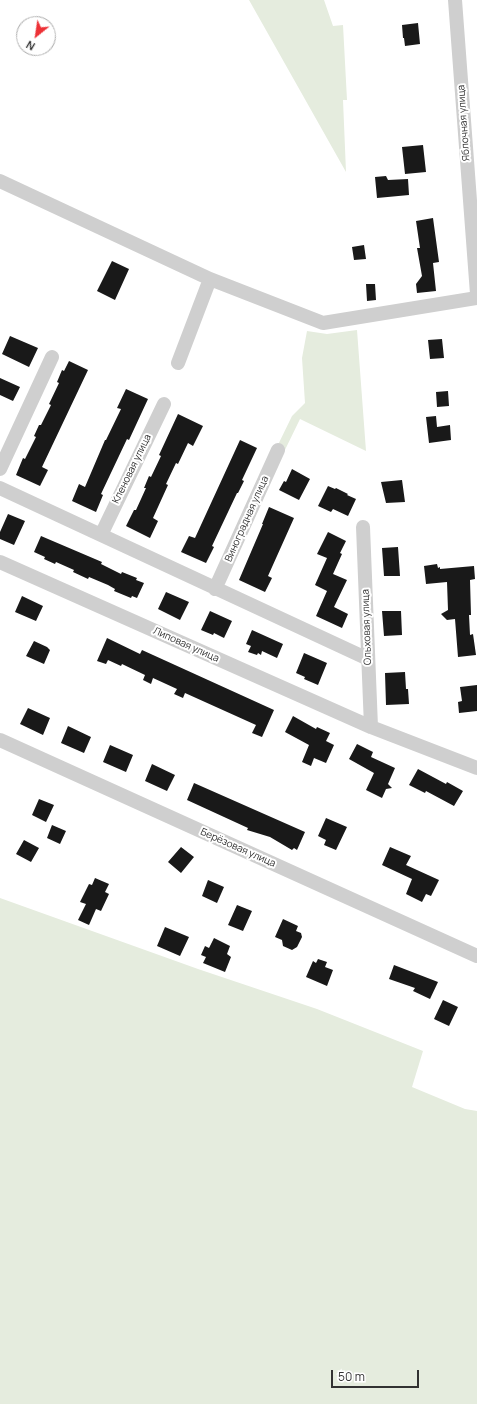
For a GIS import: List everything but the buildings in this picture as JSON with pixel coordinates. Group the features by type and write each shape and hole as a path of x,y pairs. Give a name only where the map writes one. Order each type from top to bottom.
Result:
{"street":[{"name":"Яблочная улица","path":"455,0 477,294"},
{"path":"0,181 210,279 323,323 477,298"},
{"path":"178,363 210,279"},
{"path":"0,469 52,357"},
{"name":"Кленовая улица","path":"101,535 164,404"},
{"name":"Виноградная улица","path":"215,588 278,450"},
{"path":"0,488 368,659"},
{"name":"Ольховая улица","path":"363,527 371,727"},
{"name":"Липовая улица","path":"0,562 371,727 477,768"},
{"name":"Берёзовая улица","path":"0,740 477,956"}],"shaded area":[{"path":"249,0 324,0 333,26 343,25 347,100 343,100 346,172"},
{"path":"357,330 366,451 300,419 283,454 275,451 292,416 305,403 302,358 307,331 327,334"},
{"path":"0,898 198,969 317,1009 423,1051 412,1087 465,1109 477,1111 477,1404 0,1404"}]}
